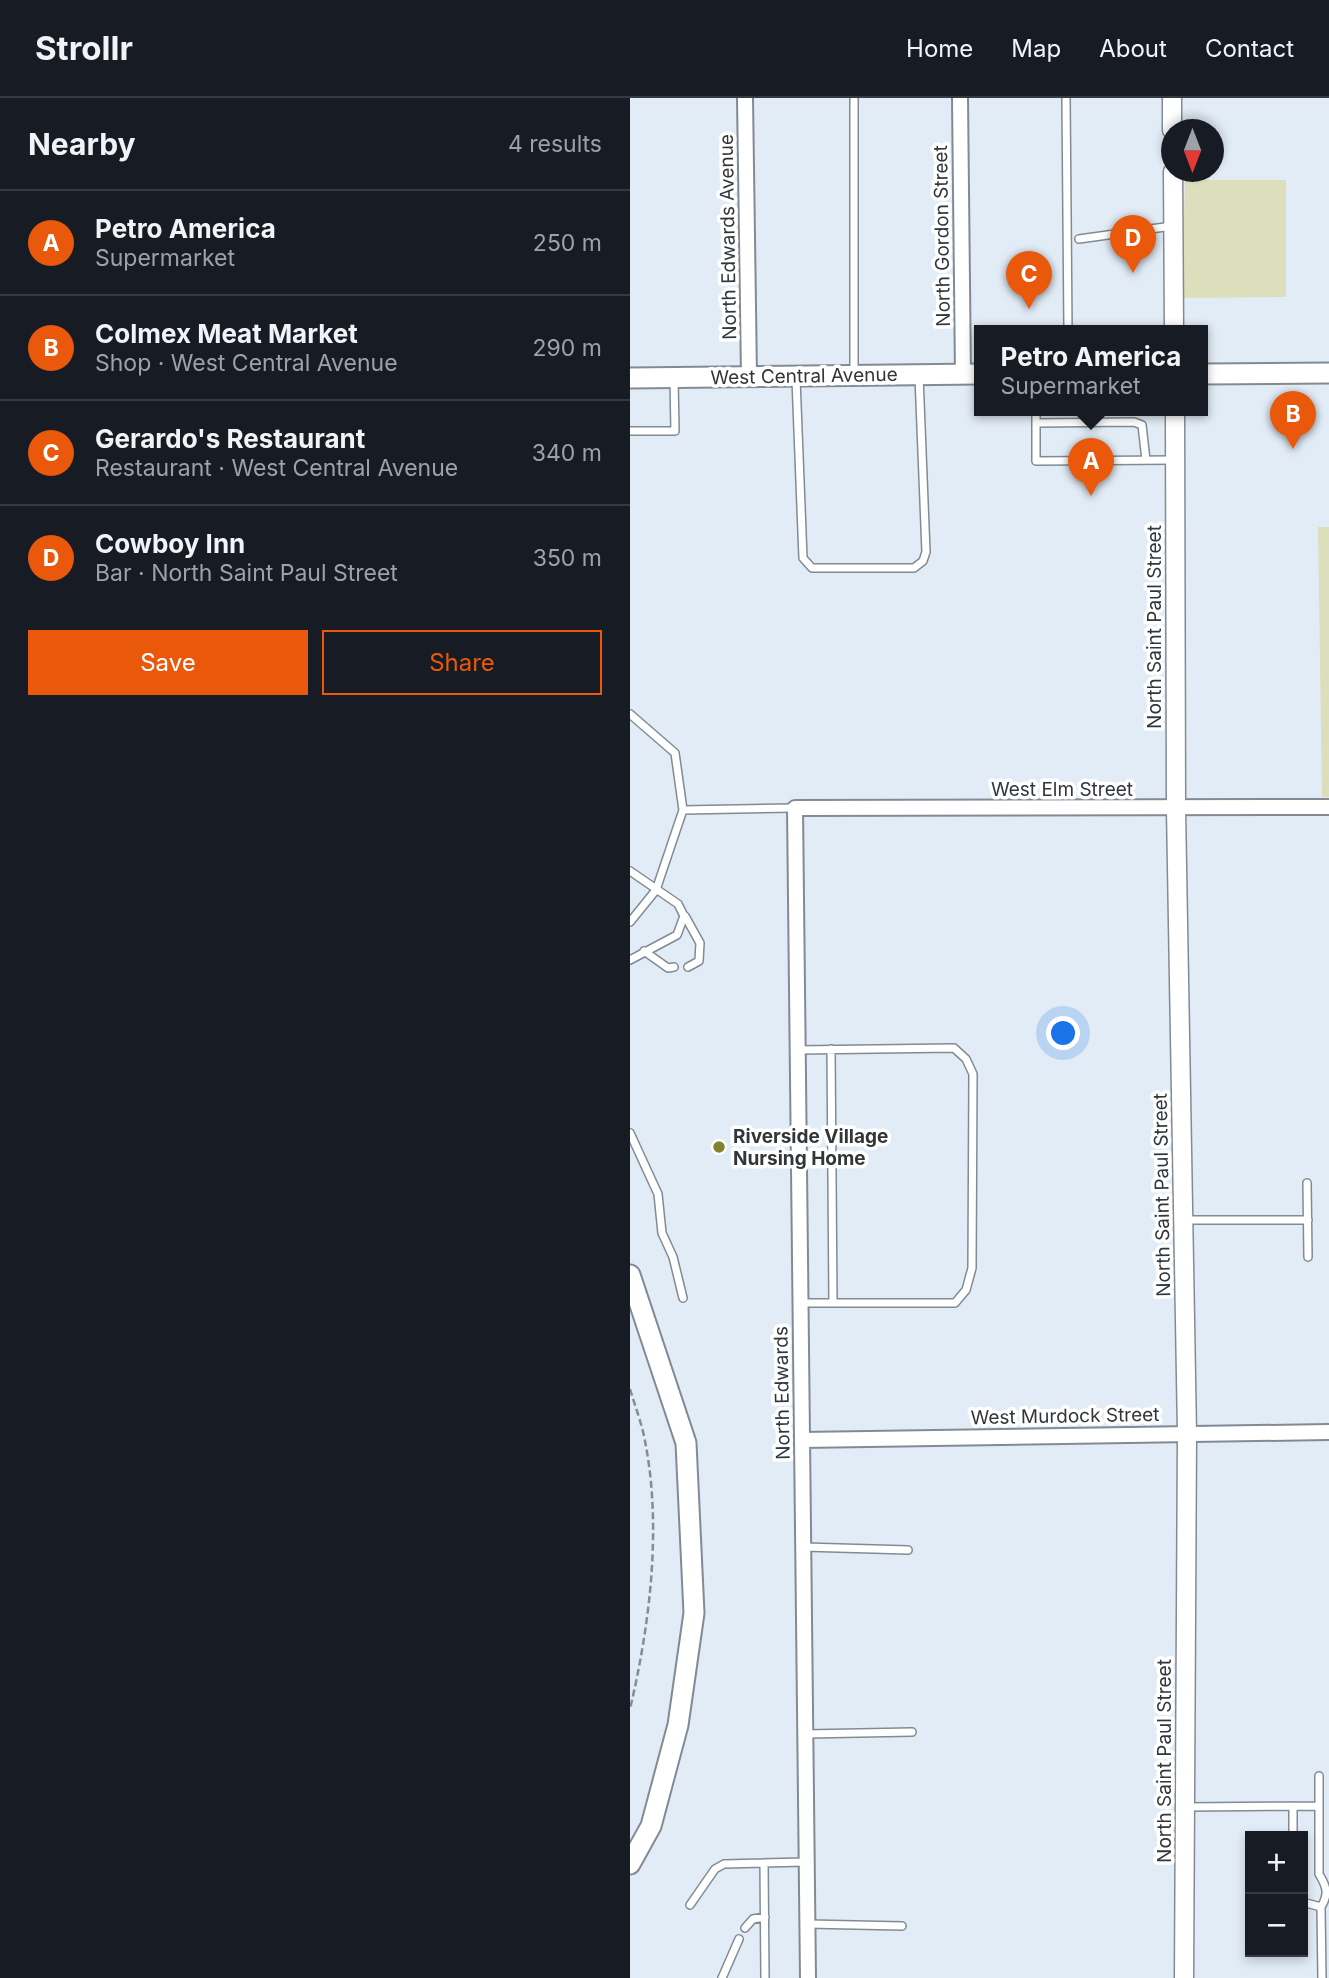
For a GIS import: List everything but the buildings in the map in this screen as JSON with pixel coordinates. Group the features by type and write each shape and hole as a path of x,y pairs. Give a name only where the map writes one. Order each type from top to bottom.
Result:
{"main road":[{"path":"1208,374 1329,373"},
{"name":"West Central Avenue","path":"630,378 971,374"},
{"path":"630,1275 686,1443 694,1613 678,1725 651,1826 630,1864"}],"street":[{"name":"North Edwards Avenue","path":"746,98 749,376"},
{"name":"North Gordon Street","path":"960,98 971,374"},
{"path":"1172,98 1172,119"},
{"path":"1173,182 1174,325"},
{"name":"North Saint Paul Street","path":"1175,416 1176,809 1187,1433 1184,1978"},
{"name":"West Elm Street","path":"795,808 1329,807"},
{"name":"North Edwards","path":"795,808 808,1978"},
{"name":"West Murdock Street","path":"802,1440 1329,1432"}],"lane":[{"path":"854,98 854,376"},
{"path":"1066,98 1068,325"},
{"path":"1079,239 1173,226"},
{"path":"796,376 803,558 812,568 914,568 923,561 926,552 919,375"},
{"path":"630,431 675,431 674,377"},
{"path":"1036,416 1036,461 1175,460"},
{"path":"1036,423 1134,422 1142,425 1145,431 1146,460"},
{"path":"630,714 675,753 683,810 656,890 630,922"},
{"path":"683,810 795,808"},
{"path":"630,871 678,904 701,943 699,961 688,967"},
{"path":"630,960 677,935 684,916"},
{"path":"644,951 668,968 674,967"},
{"path":"798,1050 954,1048 965,1059 973,1074 972,1268 967,1290 955,1303 801,1303"},
{"path":"831,1049 833,1303"},
{"path":"630,1133 658,1194 662,1233 673,1257 683,1298"},
{"path":"1307,1182 1308,1257"},
{"path":"1183,1220 1308,1220"},
{"path":"804,1547 908,1550"},
{"path":"806,1734 912,1732"},
{"path":"1319,1776 1319,1874 1327,1886 1327,1898 1321,1907"},
{"path":"1293,1806 1293,1831"},
{"path":"1185,1807 1319,1806"},
{"path":"690,1905 715,1869 724,1864 807,1862"},
{"path":"764,1863 765,1978"},
{"path":"1308,1904 1321,1907"},
{"path":"1321,1907 1325,1918 1322,1978"},
{"path":"745,1928 753,1919 765,1917"},
{"path":"808,1924 902,1926"},
{"path":"722,1978 739,1939"}],"path":[{"path":"630,1389 645,1439 652,1483 650,1581 641,1663 630,1709"}],"green space":[{"path":"1286,180 1286,297 1182,298 1185,182"},
{"path":"1318,527 1329,527 1329,797 1322,797"}],"place":[{"name":"Cowboy Inn","path":"1133,273"},
{"name":"Gerardo's Restaurant","path":"1029,309"},
{"name":"Colmex Meat Market","path":"1293,449"},
{"name":"Petro America","path":"1091,496"},
{"name":"Riverside Village Nursing Home","path":"719,1147"}]}
